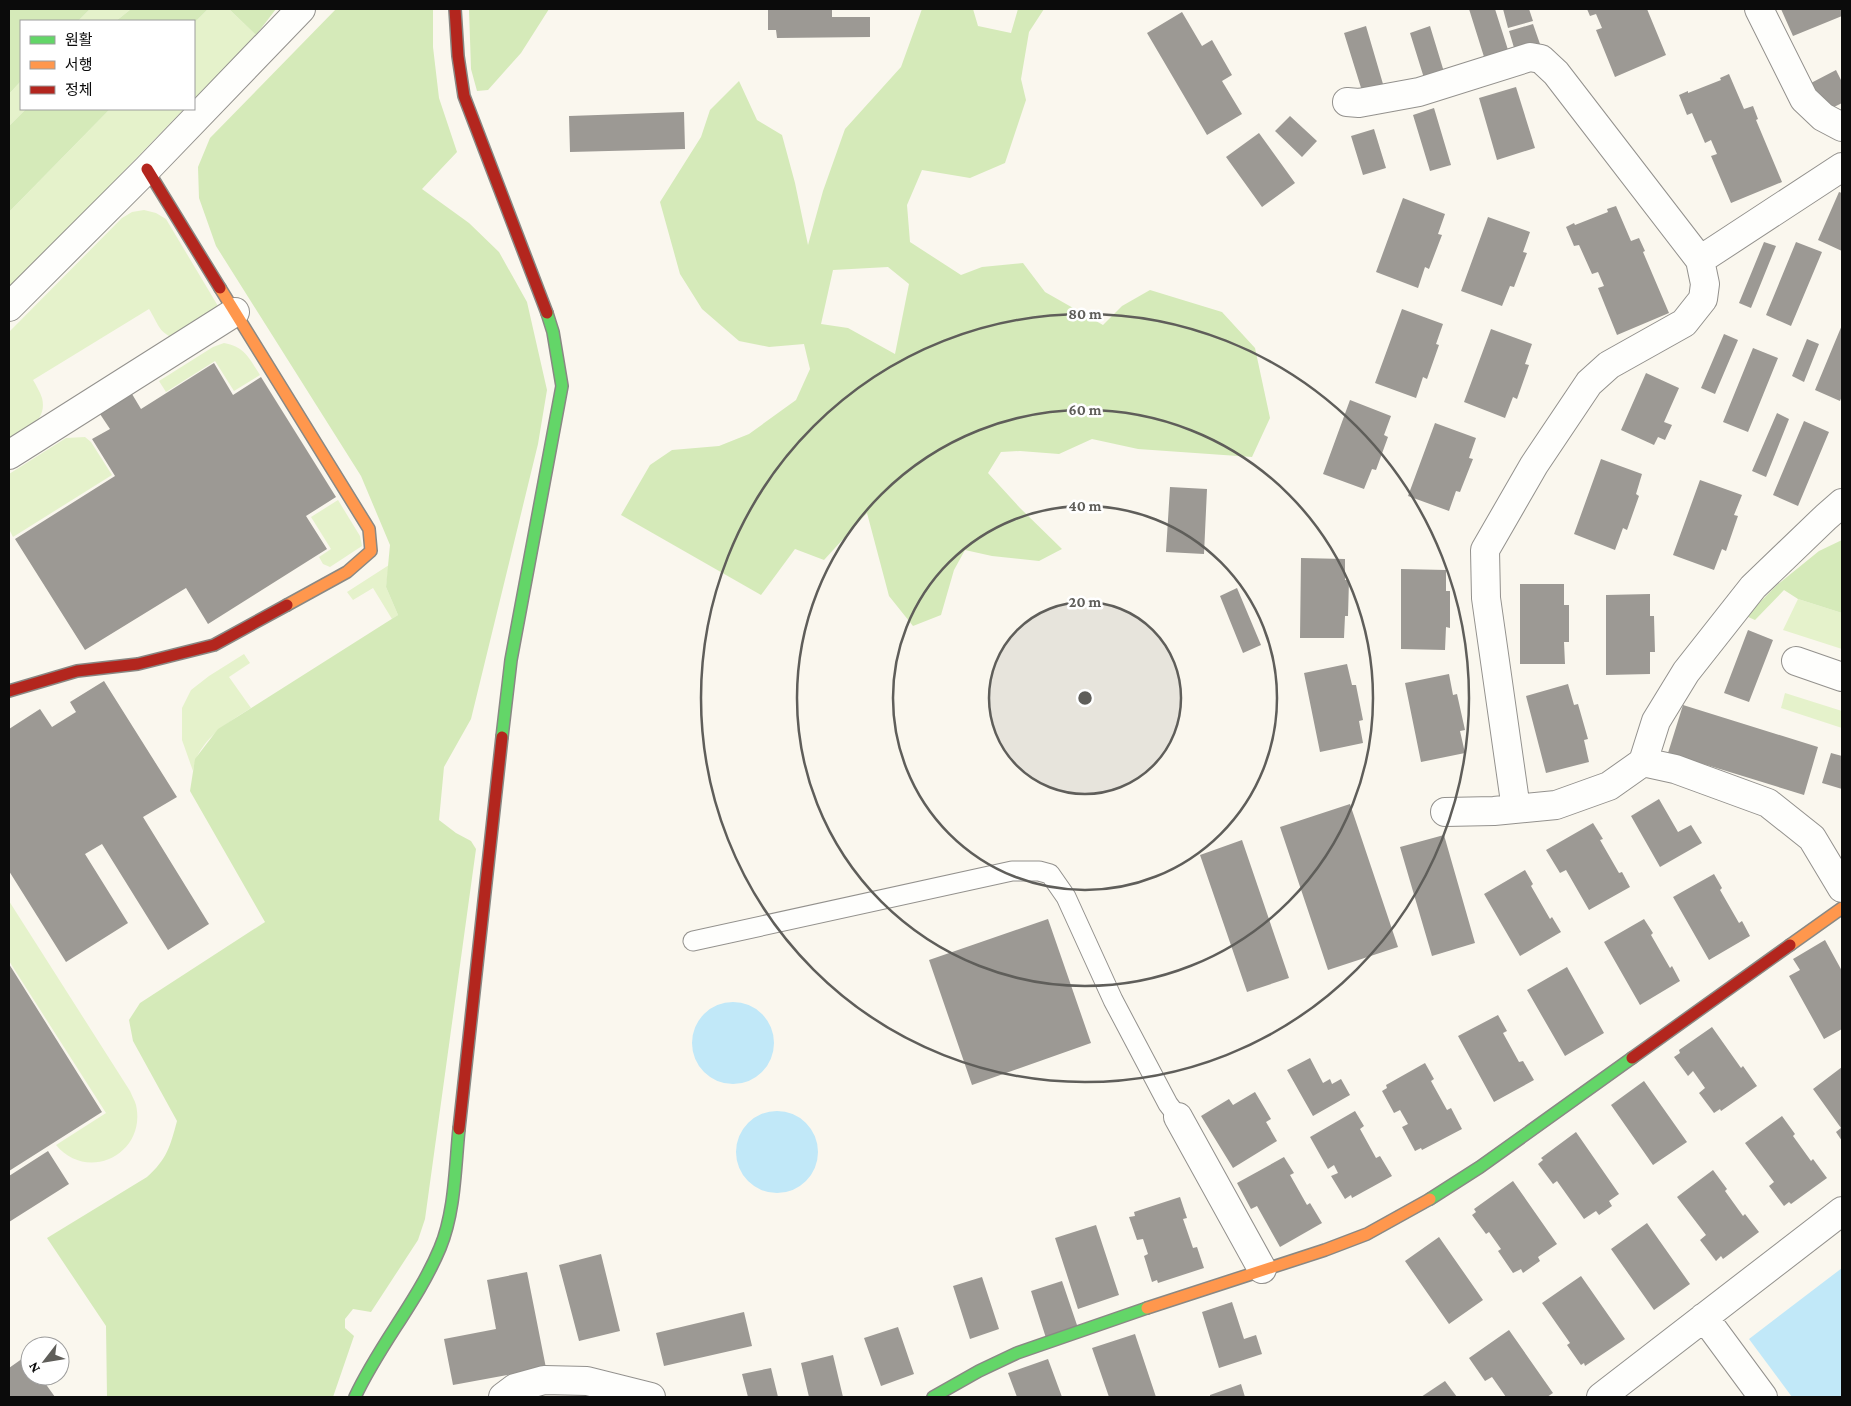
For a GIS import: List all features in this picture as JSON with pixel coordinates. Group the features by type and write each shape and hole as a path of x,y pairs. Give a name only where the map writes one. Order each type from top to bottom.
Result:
{"street":[{"path":"9,307 147,169 301,9"},
{"path":"355,1397 363,1379 417,1291 438,1252 450,1210 511,660 554,440 562,386 554,332 464,96 458,56 455,9"},
{"path":"1759,9 1804,99 1823,117 1842,127"},
{"path":"1347,102 1360,103 1420,92 1530,57 1541,59 1556,73 1700,260 1705,284 1703,299 1684,323 1609,365 1589,383 1534,465 1485,550 1486,598 1516,809"},
{"path":"1700,260 1842,168"},
{"path":"9,691 77,671 138,664 214,645 347,572 371,550 369,529 147,169"},
{"path":"9,455 235,312"},
{"path":"1445,812 1494,811 1556,805 1609,786 1643,762 1656,721 1686,672 1753,587 1842,503"},
{"path":"1796,661 1842,677"},
{"path":"1643,762 1675,769 1768,803 1812,838 1842,888"},
{"path":"933,1397 979,1371 1018,1353 1262,1269 1325,1250 1366,1234 1420,1205 1480,1167 1842,908"},
{"path":"1178,1118 1262,1269"},
{"path":"1601,1397 1842,1211"},
{"path":"1704,1317 1763,1397"},
{"path":"503,1397 515,1388 544,1380 587,1381 651,1397"}],"lane":[{"path":"693,941 1012,870 1039,871 1050,874 1066,897 1113,1000 1168,1104 1178,1118"}],"green space":[{"path":"9,9 90,9 79,20 20,20 20,82 9,94"},
{"path":"90,9 131,9 117,20 79,20"},
{"path":"131,9 208,9 195,22 195,20 117,20"},
{"path":"208,9 229,9 256,35 195,98 195,22"},
{"path":"229,9 276,9 256,35"},
{"path":"336,9 433,9 433,47 439,98 457,152 422,189 469,223 499,252 527,302 547,390 538,444 471,719 444,767 439,820 456,833 471,841 476,849 425,1219 418,1240 371,1312 353,1309 345,1319 345,1328 354,1336 333,1397 107,1397 106,1326 47,1238 147,1177 159,1164 170,1145 177,1121 133,1041 129,1020 140,1003 265,922 190,791 195,759 218,729 398,615 386,587 390,545 361,476 216,246 199,198 198,167 210,138"},
{"path":"469,9 549,9 521,53 488,90 477,91 471,69"},
{"path":"922,9 973,9 978,26 1011,33 1018,9 1044,9 1029,32 1021,79 1026,100 1005,163 970,178 922,170 907,205 910,242 961,275 982,267 1023,263 1045,292 1103,325 1122,306 1150,290 1222,312 1255,348 1270,418 1252,457 1138,449 1092,439 1059,454 1020,451 1001,452 988,473 1062,549 1039,561 992,556 965,550 954,570 941,615 913,626 889,596 867,513 824,560 795,549 761,595 621,515 650,465 672,450 719,446 749,434 796,400 810,369 804,344 769,347 739,341 702,309 680,274 660,202 701,137 710,110 739,81 757,120 782,135 795,183 808,245 823,191 845,129 901,67","holes":["888,267 909,284 895,354 848,328 821,324 833,270"]},
{"path":"20,82 20,110 25,110 9,126 9,94"},
{"path":"25,110 109,110 9,212 9,126"},
{"path":"109,110 183,110 9,290 9,212"},
{"path":"144,210 156,213 166,219 218,306 178,339 167,335 163,331 149,309 33,380 42,398 43,406 41,413 28,430 9,444 9,332 122,218 132,212"},
{"path":"224,343 242,350 260,375 234,391 215,361 166,392 159,381 213,347"},
{"path":"85,437 91,442 112,475 13,537 9,529 9,474 66,438"},
{"path":"338,500 360,536 362,546 330,567 323,564 319,557 331,549 311,517"},
{"path":"1842,540 1842,613 1798,599 1784,590 1755,620 1746,616 1777,585 1819,551"},
{"path":"389,565 386,587 398,615 392,619 373,588 353,600 347,592"},
{"path":"1798,599 1842,613 1842,649 1783,630"},
{"path":"244,654 250,663 229,677 251,708 223,727 207,742 196,760 193,771 182,740 182,708 191,690"},
{"path":"1785,693 1842,711 1842,728 1781,708"},
{"path":"9,901 130,1091 135,1102 137,1122 132,1137 124,1149 112,1158 98,1162 83,1162 69,1156 56,1145 106,1113 9,961"}],"water":[{"path":"733,1002 749,1005 762,1014 771,1027 774,1043 771,1059 762,1072 749,1081 733,1084 717,1081 704,1072 695,1059 692,1043 695,1027 704,1014 717,1005"},
{"path":"777,1111 793,1114 806,1123 815,1136 818,1152 815,1168 806,1181 793,1190 777,1193 761,1190 748,1181 739,1168 736,1152 739,1136 748,1123 761,1114"},
{"path":"1842,1268 1842,1397 1792,1397 1749,1339"}],"building":[{"path":"768,9 832,9 832,17 870,17 870,37 777,38 776,30 768,30"},
{"path":"1469,9 1495,9 1509,53 1485,60"},
{"path":"1503,9 1529,9 1533,21 1508,28"},
{"path":"1587,9 1647,9 1666,55 1615,77 1596,30 1602,28 1596,14 1590,16"},
{"path":"1781,9 1842,9 1842,16 1793,36"},
{"path":"1182,12 1202,46 1212,40 1232,75 1222,81 1242,114 1207,135 1147,33"},
{"path":"1533,24 1540,44 1515,51 1509,31"},
{"path":"1366,26 1383,84 1362,91 1344,33"},
{"path":"1430,26 1444,72 1424,78 1410,33"},
{"path":"1836,70 1842,82 1842,103 1826,111 1811,83"},
{"path":"1729,74 1744,109 1753,106 1758,119 1756,120 1782,182 1731,203 1711,156 1717,154 1711,140 1705,143 1692,113 1687,115 1679,95 1721,80 1720,78"},
{"path":"1516,87 1535,148 1497,160 1479,98"},
{"path":"1434,108 1451,165 1430,171 1413,115"},
{"path":"684,112 685,149 570,152 569,116"},
{"path":"1290,116 1317,141 1302,157 1275,131"},
{"path":"1374,129 1386,168 1363,175 1351,136"},
{"path":"1259,133 1295,183 1262,207 1226,157"},
{"path":"1839,192 1842,193 1842,251 1818,240"},
{"path":"1403,198 1445,214 1438,234 1442,235 1429,269 1425,267 1418,288 1376,272"},
{"path":"1616,206 1631,241 1639,238 1669,313 1617,335 1598,288 1604,286 1598,272 1592,274 1579,245 1574,246 1566,227 1608,212 1607,209"},
{"path":"1488,217 1530,232 1523,252 1527,253 1514,287 1510,286 1502,306 1461,291"},
{"path":"1764,242 1776,246 1751,308 1739,303"},
{"path":"1796,242 1822,252 1791,326 1766,315"},
{"path":"1402,309 1443,324 1436,344 1439,345 1427,379 1423,377 1416,398 1375,383"},
{"path":"1842,325 1842,396 1840,401 1815,390"},
{"path":"1491,329 1532,344 1525,364 1529,365 1517,399 1513,397 1505,418 1464,402"},
{"path":"1724,334 1738,340 1715,394 1701,388"},
{"path":"1807,339 1819,344 1804,382 1792,376"},
{"path":"1753,348 1778,358 1748,432 1723,422"},
{"path":"214,363 233,395 261,377 336,497 306,516 327,549 208,624 186,588 85,650 15,539 115,476 92,439 110,429 100,414 132,394 141,409"},
{"path":"1646,373 1679,388 1664,422 1672,425 1665,440 1658,437 1654,445 1621,430"},
{"path":"1350,400 1391,416 1384,435 1388,437 1376,470 1372,469 1364,489 1323,474"},
{"path":"1777,413 1789,419 1766,477 1752,471"},
{"path":"1804,421 1829,432 1798,506 1773,495"},
{"path":"1435,423 1476,438 1469,458 1473,459 1460,492 1456,491 1449,511 1408,496"},
{"path":"1601,459 1642,474 1636,494 1639,496 1627,530 1623,528 1615,550 1574,534"},
{"path":"1700,480 1742,495 1734,515 1738,516 1726,551 1722,549 1714,570 1673,555"},
{"path":"1170,487 1207,489 1204,554 1166,552"},
{"path":"1301,558 1345,559 1345,580 1349,580 1348,616 1345,616 1344,638 1300,638"},
{"path":"1401,569 1446,570 1446,591 1450,591 1450,628 1446,627 1445,650 1401,649"},
{"path":"1520,584 1564,584 1564,605 1569,605 1569,642 1564,642 1565,664 1520,664"},
{"path":"1237,588 1261,645 1243,653 1220,596"},
{"path":"1650,594 1650,616 1654,616 1655,652 1650,652 1650,674 1606,675 1606,595"},
{"path":"1748,630 1773,640 1749,702 1724,693"},
{"path":"1347,664 1352,685 1356,685 1363,720 1359,721 1363,743 1320,752 1304,673"},
{"path":"1449,674 1453,695 1457,694 1465,730 1460,731 1465,753 1421,762 1405,683"},
{"path":"104,681 177,797 143,817 209,924 168,950 102,844 85,854 128,923 66,962 9,871 9,729 40,709 52,727 76,712 70,702"},
{"path":"1568,684 1574,705 1578,704 1588,739 1584,740 1589,762 1546,773 1526,696"},
{"path":"1683,705 1818,747 1804,795 1668,753"},
{"path":"1831,753 1842,756 1842,789 1822,783"},
{"path":"1659,799 1678,832 1691,825 1702,843 1660,867 1631,816"},
{"path":"1350,804 1398,947 1328,970 1280,827"},
{"path":"1593,823 1603,839 1600,840 1619,873 1622,872 1630,887 1589,910 1566,870 1560,873 1546,850"},
{"path":"1444,835 1475,943 1432,956 1400,847"},
{"path":"1242,840 1289,978 1247,992 1200,855"},
{"path":"1525,870 1533,884 1531,886 1550,919 1552,917 1561,932 1520,956 1484,894"},
{"path":"1714,874 1722,888 1720,890 1739,923 1742,921 1750,936 1709,960 1673,897"},
{"path":"1048,919 1091,1043 972,1085 929,960"},
{"path":"1644,919 1670,968 1672,966 1680,981 1640,1005 1604,942"},
{"path":"1825,940 1842,971 1842,1029 1824,1039 1789,976 1800,970 1793,959"},
{"path":"9,964 102,1112 9,1171"},
{"path":"1567,967 1604,1033 1565,1056 1527,990"},
{"path":"1498,1015 1507,1031 1503,1033 1519,1062 1523,1061 1534,1080 1494,1102 1458,1036"},
{"path":"1712,1027 1741,1068 1743,1066 1757,1086 1721,1111 1720,1109 1714,1113 1699,1093 1705,1088 1693,1071 1688,1076 1674,1057 1680,1053 1679,1050"},
{"path":"1310,1058 1323,1083 1330,1079 1332,1084 1341,1079 1350,1095 1313,1116 1287,1070"},
{"path":"1425,1063 1434,1079 1431,1081 1447,1110 1451,1108 1462,1129 1422,1150 1421,1148 1415,1151 1402,1127 1408,1124 1400,1110 1394,1113 1382,1091 1387,1088 1386,1085"},
{"path":"1842,1067 1842,1141 1836,1132 1841,1128 1813,1089"},
{"path":"1644,1081 1687,1142 1653,1165 1611,1105"},
{"path":"1255,1092 1271,1119 1266,1122 1277,1141 1233,1168 1201,1116 1229,1099 1233,1105"},
{"path":"1355,1111 1364,1126 1360,1129 1376,1158 1380,1156 1392,1176 1352,1198 1351,1195 1345,1199 1331,1176 1338,1173 1334,1165 1328,1169 1310,1137"},
{"path":"1782,1116 1795,1134 1793,1136 1811,1161 1813,1159 1827,1178 1791,1204 1789,1202 1784,1206 1769,1186 1774,1182 1745,1143"},
{"path":"1576,1132 1619,1194 1609,1201 1612,1206 1599,1215 1596,1211 1584,1219 1557,1181 1553,1184 1538,1164 1543,1160 1541,1158"},
{"path":"48,1151 69,1184 9,1222 9,1176"},
{"path":"1284,1157 1294,1173 1290,1175 1307,1205 1310,1203 1322,1223 1280,1247 1257,1206 1251,1209 1237,1183"},
{"path":"1713,1170 1743,1216 1745,1214 1759,1232 1723,1259 1721,1256 1716,1261 1700,1240 1706,1235 1677,1197"},
{"path":"1513,1181 1557,1244 1538,1257 1540,1261 1523,1273 1521,1269 1513,1273 1498,1251 1501,1249 1489,1232 1486,1234 1472,1215 1476,1212 1474,1209"},
{"path":"1180,1197 1187,1218 1183,1219 1193,1248 1197,1247 1204,1268 1158,1283 1157,1280 1152,1282 1144,1256 1148,1254 1143,1239 1137,1240 1129,1217 1135,1216 1134,1212"},
{"path":"1647,1223 1690,1284 1654,1310 1611,1249"},
{"path":"1096,1225 1119,1295 1078,1309 1055,1238"},
{"path":"1439,1237 1483,1300 1449,1324 1405,1261"},
{"path":"601,1254 620,1331 579,1341 559,1265"},
{"path":"527,1272 546,1368 453,1385 444,1339 496,1329 487,1280"},
{"path":"1581,1276 1625,1339 1585,1366 1584,1363 1581,1365 1567,1345 1570,1343 1542,1303"},
{"path":"982,1277 999,1329 970,1339 953,1286"},
{"path":"1062,1281 1078,1328 1046,1338 1031,1291"},
{"path":"1232,1302 1244,1339 1256,1335 1262,1354 1219,1368 1202,1312"},
{"path":"744,1312 752,1346 664,1366 656,1333"},
{"path":"898,1327 914,1374 881,1386 864,1338"},
{"path":"1509,1330 1553,1393 1547,1397 1506,1397 1492,1377 1485,1381 1469,1358"},
{"path":"1135,1334 1156,1397 1109,1397 1092,1348"},
{"path":"833,1355 843,1397 809,1397 801,1363"},
{"path":"1048,1359 1062,1397 1017,1397 1008,1373"},
{"path":"20,1360 20,1386 47,1386 55,1397 9,1397 9,1368"},
{"path":"771,1368 778,1397 748,1397 742,1374"},
{"path":"1445,1381 1457,1397 1421,1397"},
{"path":"1241,1384 1245,1397 1210,1397 1210,1395"}],"traffic: fast":[{"path":"502,737 511,660 562,386 553,332 547,313"},
{"path":"1430,1199 1480,1167 1632,1058"},
{"path":"355,1397 375,1359 421,1286 440,1248 452,1205 459,1129"},
{"path":"933,1397 979,1371 1017,1353 1147,1308"}],"traffic: slow":[{"path":"220,288 369,529 371,551 347,572 287,605"},
{"path":"1790,945 1842,908"},
{"path":"1147,1308 1325,1250 1367,1234 1430,1199"}],"traffic: jam":[{"path":"455,9 458,56 464,96 547,313"},
{"path":"147,169 220,288"},
{"path":"9,691 77,671 138,664 214,645 287,605"},
{"path":"459,1129 502,737"},
{"path":"1632,1058 1790,945"}]}
